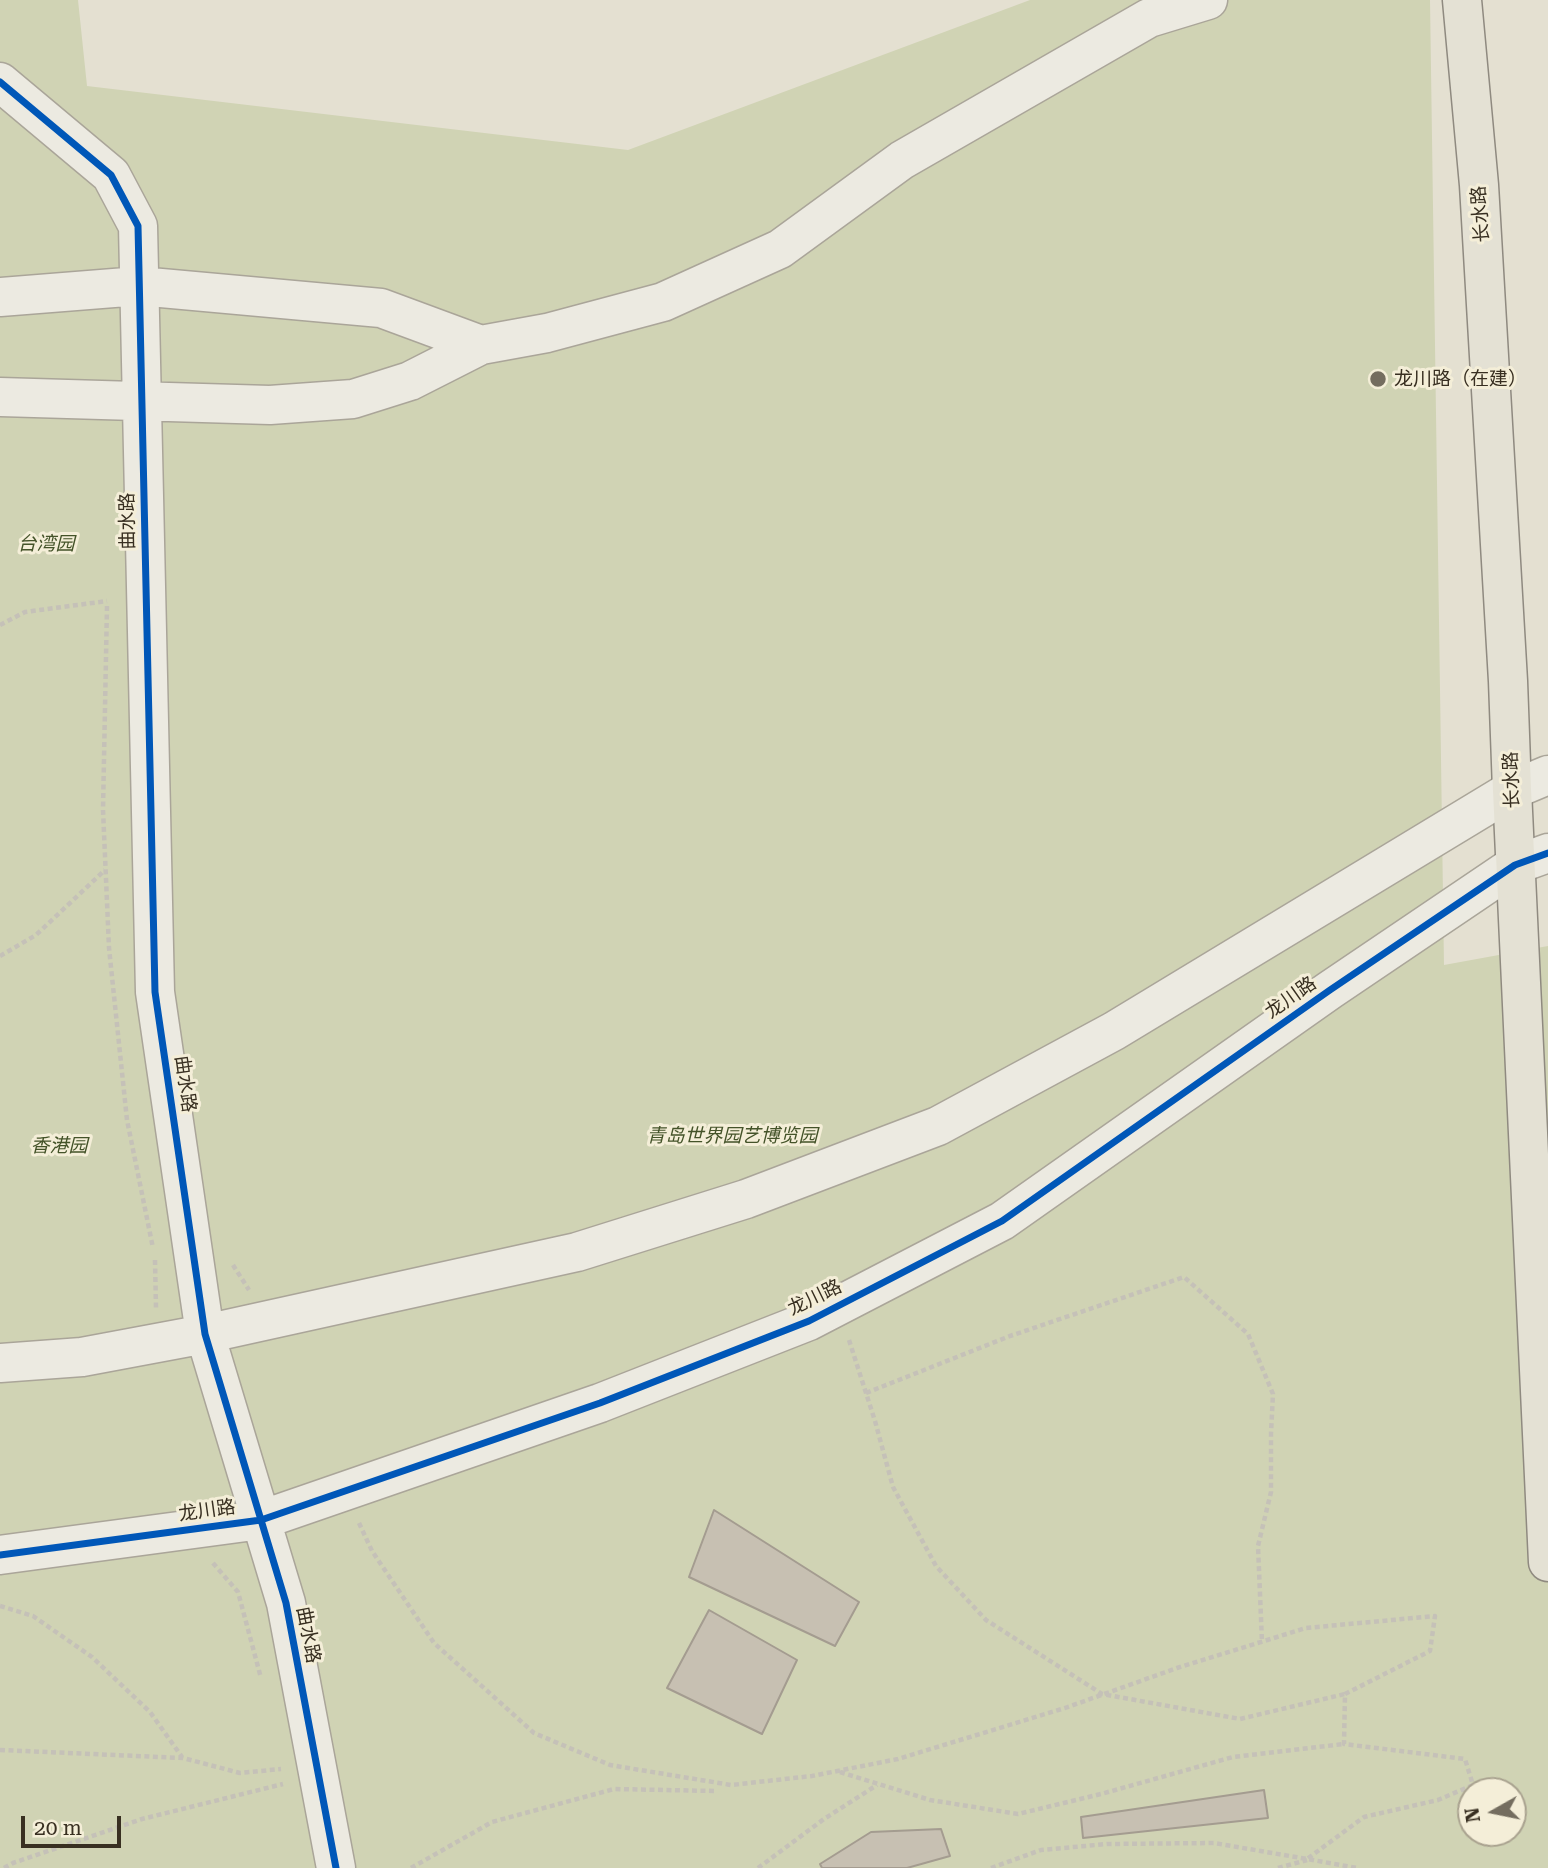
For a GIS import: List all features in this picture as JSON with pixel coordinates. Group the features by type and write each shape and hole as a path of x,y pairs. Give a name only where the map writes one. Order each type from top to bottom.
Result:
{"main road":[{"name":"长水路","path":"1462,0 1479,185 1512,789 1532,859 1548,1562"}],"street":[{"path":"0,397 270,405 353,399 410,380 481,345 547,333 663,302 780,248 902,160 1149,18 1208,0"},
{"name":"曲水路","path":"0,82 111,175 138,226 155,992 205,1334 286,1603 336,1868"},
{"path":"0,297 139,286 381,308 481,345"},
{"path":"0,1363 82,1357 287,1316 577,1252 746,1199 938,1126 1114,1031 1512,789 1548,775"},
{"name":"龙川路","path":"0,1555 261,1520 600,1403 809,1321 1002,1221 1331,990 1532,859"}],"path":[{"path":"0,625 24,612 107,601"},
{"path":"0,956 36,935 106,869"},
{"path":"227,1257 252,1294 287,1316"},
{"path":"866,1393 1010,1336 1184,1277 1248,1334 1273,1395 1270,1433 1271,1492 1258,1546 1262,1642"},
{"path":"343,1492 372,1551 434,1643 534,1733 610,1765 730,1785 812,1776 898,1759 1065,1708 1102,1694 1177,1668 1306,1628 1435,1616 1430,1651 1345,1694 1240,1720 1102,1694 986,1620 936,1566 893,1487 853,1348"},
{"path":"205,1554 238,1592 262,1682"},
{"path":"0,1606 33,1616 92,1657 150,1712 183,1758"},
{"path":"1344,1744 1345,1694"},
{"path":"837,1772 930,1800 1018,1814 1233,1757 1344,1744 1465,1759 1473,1785 1438,1800 1364,1817 1307,1859 1278,1868"},
{"path":"0,1750 183,1758 240,1773 281,1769"},
{"path":"279,1757 285,1797"},
{"path":"4,1868 142,1819 283,1784"},
{"path":"758,1868 824,1819 878,1784"},
{"path":"411,1868 492,1822 614,1789 716,1791"},
{"path":"991,1868 1041,1850 1107,1844 1214,1843 1357,1868"}],"green space":[{"name":"青岛世界园艺博览园","path":"0,0 78,0 87,86 628,150 1030,0 1430,0 1444,965 1548,946 1548,1868 0,1868"}],"building":[{"path":"714,1510 859,1602 835,1646 689,1577"},
{"path":"709,1610 797,1660 762,1734 667,1688"},
{"path":"1264,1790 1268,1818 1083,1838 1081,1817"},
{"path":"941,1829 950,1856 907,1868 822,1868 820,1864 871,1832"}],"cycle path":[{"path":"0,82 111,175 138,226 155,992 205,1334 286,1603 336,1868"},
{"path":"0,1555 261,1520 600,1403 809,1321 1002,1221 1330,990 1515,865 1548,853"}],"place":[{"name":"龙川路（在建）","path":"1378,379"}],"park label":[{"name":"台湾园","path":"46,544"},
{"name":"香港园","path":"59,1146"}]}
